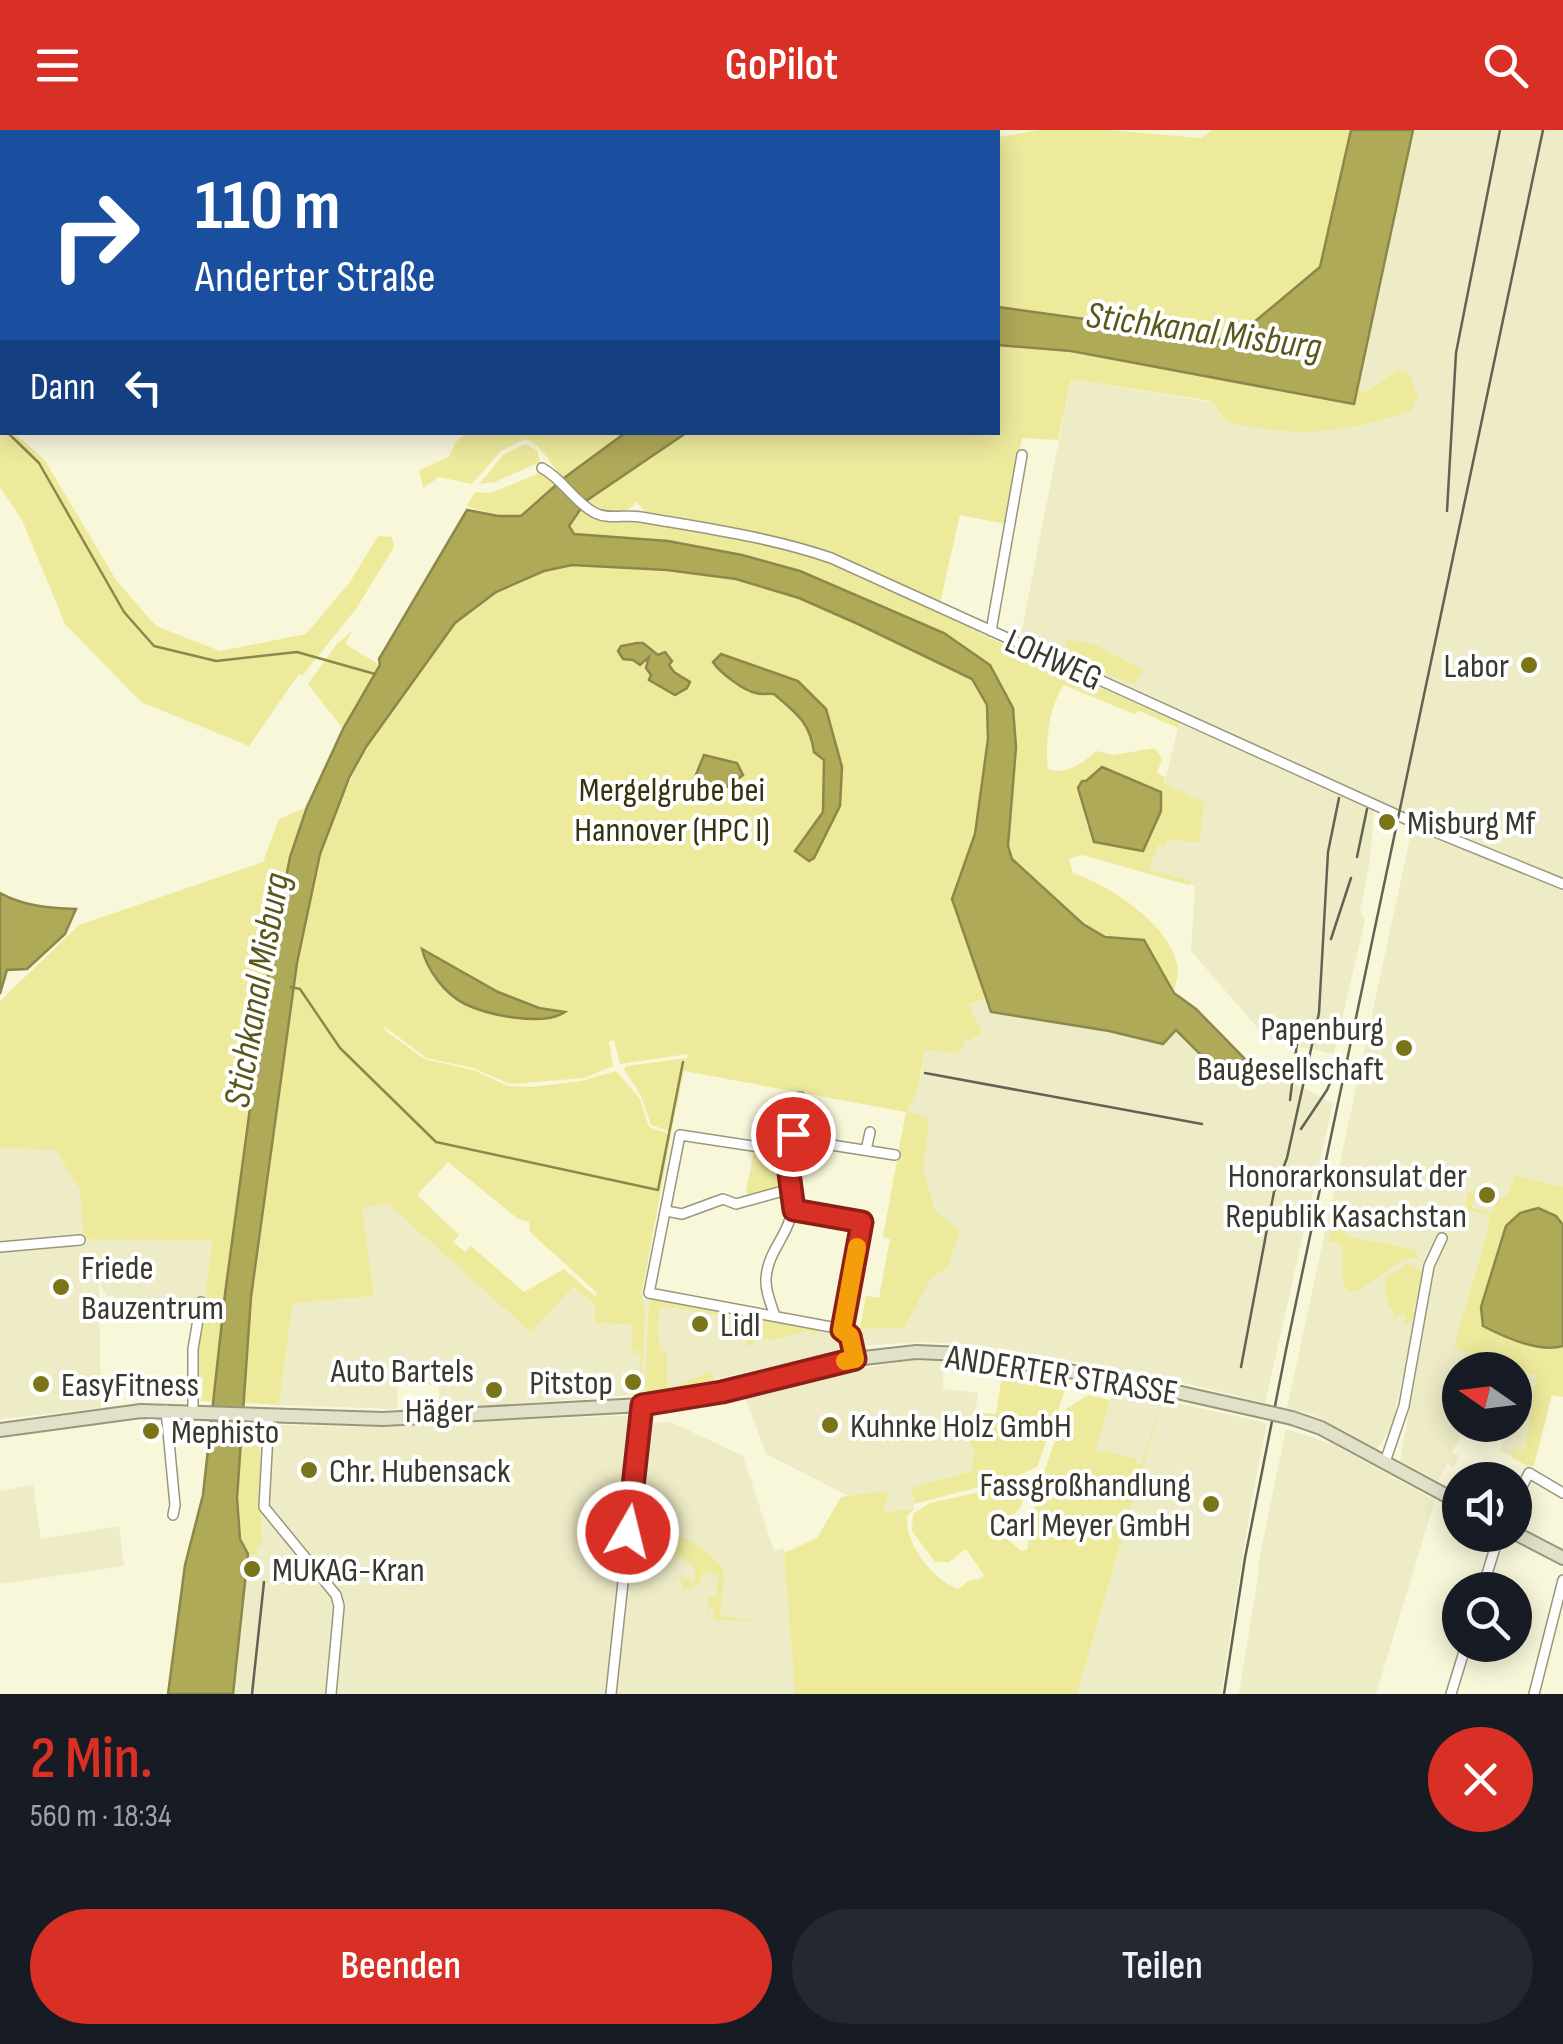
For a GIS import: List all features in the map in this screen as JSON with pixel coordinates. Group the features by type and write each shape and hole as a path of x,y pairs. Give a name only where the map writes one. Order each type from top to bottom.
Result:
{"main road":[{"name":"ANDERTER STRASSE","path":"0,1430 166,1410 415,1418 642,1405 722,1392 855,1359 916,1352 988,1357 1131,1382 1292,1418 1321,1428 1442,1493"},
{"path":"1532,1542 1563,1558"}],"street":[{"path":"990,631 1022,455"},
{"name":"LOHWEG","path":"542,468 557,476 588,508 606,516 636,516 816,552 1428,829 1563,884"},
{"path":"774,1316 766,1274 794,1210 790,1189 792,1143 800,1097"},
{"path":"866,1150 870,1132"},
{"path":"855,1359 850,1336 842,1330 649,1293 680,1135 766,1148 792,1143 895,1156"},
{"path":"666,1211 682,1214 723,1199 736,1204 790,1189"},
{"path":"794,1210 862,1222 842,1330"},
{"path":"1385,1462 1404,1406 1429,1266 1442,1238"},
{"path":"0,1248 80,1240"},
{"path":"199,1412 193,1349 200,1302"},
{"path":"611,1694 642,1405"},
{"path":"166,1410 176,1505 173,1515"},
{"path":"269,1415 264,1507 329,1584 339,1606 331,1694"},
{"path":"1532,1474 1563,1492"},
{"path":"1534,1694 1563,1580"},
{"path":"1452,1694 1461,1662"}],"shaded area":[{"path":"1346,130 1563,130 1563,1225 1556,1216 1547,1361 1532,1466 1532,1462 1520,1462 1499,1450 1503,1442 1532,1442 1532,1352 1442,1352 1442,1442 1457,1442 1452,1452 1459,1456 1456,1462 1442,1462 1438,1481 1400,1461 1415,1379 1402,1378 1393,1424 1377,1449 1314,1415 1287,1408 1412,829 1374,811 1360,911 1365,920 1334,1054 1267,1039 1191,951 1195,886 1143,873 1179,723 1016,660 1071,379 1212,402 1227,422 1358,409 1285,396"},
{"path":"1351,130 1413,130 1354,404 1071,351 1000,345 1000,307 1215,342 1247,328 1320,267"},
{"path":"622,435 683,435 586,501 569,526 574,534 668,541 800,571 944,633 990,665 1013,708 1016,747 1008,846 1012,859 1083,924 1105,937 1144,940 1174,993 1196,1009 1246,1060 1227,1081 1176,1030 1163,1044 991,1012 952,899 975,834 988,739 987,705 972,679 799,598 736,579 667,570 572,565 544,571 496,592 455,623 366,747 349,778 320,854 297,963 251,1297 237,1498 240,1539 248,1554 233,1694 168,1694 185,1565 203,1495 225,1294 270,960 290,857 307,807 343,729 380,665 379,659 467,510 521,516"},
{"path":"637,643 658,655 665,652 674,672 690,682 687,688 675,695 649,680 649,657 640,665 623,659 618,651 621,646"},
{"path":"721,654 798,681 826,709 842,767 840,806 809,861 795,851 823,812 824,760 814,752 809,733 795,712 774,694 751,692 726,676 713,662"},
{"path":"704,755 737,763 743,775 720,792 704,788 695,777"},
{"path":"1102,767 1161,792 1161,811 1143,851 1094,842 1078,788"},
{"path":"0,893 36,906 76,909 65,934 27,969 7,970 0,994"},
{"path":"422,949 498,992 539,1008 565,1012 530,1019 465,1004 438,981"},
{"path":"985,1000 991,1012 1163,1044 1176,1030 1227,1080 1246,1060 1333,1103 1265,1403 1148,1374 977,1345 921,1342 858,1346 866,1296 879,1298 890,1239 883,1237 906,1112 916,1094 925,1050 968,1004"},
{"path":"0,1148 56,1149 80,1190 213,1241 203,1320 119,1318 113,1295 107,1296 99,1283 101,1408 0,1419"},
{"path":"388,1204 531,1331 574,1286 595,1305 594,1323 644,1326 643,1299 652,1299 818,1327 839,1333 848,1350 645,1394 439,1409 439,1385 398,1385 397,1409 279,1405 293,1303 362,1207"},
{"path":"1538,1208 1556,1216 1563,1225 1563,1346 1554,1348 1522,1343 1483,1326 1481,1307 1506,1226 1520,1213"},
{"path":"943,1360 943,1389 978,1393 970,1446 974,1447 972,1471 911,1488 914,1509 883,1512 888,1490 849,1496 766,1454 745,1397 864,1368"},
{"path":"1113,1389 1267,1423 1221,1694 1077,1694 1144,1466 1094,1452"},
{"path":"636,1415 651,1423 671,1422 743,1456 774,1551 784,1548 795,1694 233,1694 248,1554 242,1424 350,1427"},
{"path":"1286,1429 1332,1444 1435,1500 1376,1694 1239,1694 1257,1570"},
{"path":"33,1485 41,1539 119,1526 124,1566 0,1584 0,1491"}],"green space":[{"path":"1040,130 1108,130 1201,138 1212,130 1351,130 1321,267 1247,328 1215,342 1000,307 1000,137"},
{"path":"1000,345 1071,351 1354,404 1359,390 1367,392 1397,370 1408,372 1418,395 1412,410 1387,418 1342,429 1299,432 1227,422 1211,401 1071,379 1058,440 1022,438 1005,524 960,515 940,603 819,548 662,518 636,502 620,512 585,509 601,521 657,523 732,536 837,563 954,615 957,623 967,622 973,631 976,629 1179,723 1178,728 1139,711 1134,714 1064,685 1049,725 1047,748 1048,769 1062,771 1097,751 1113,755 1155,748 1162,759 1157,773 1165,777 1164,783 1204,803 1199,842 1167,840 1165,847 1158,845 1149,870 1191,880 1189,885 1082,855 1069,859 1073,873 1104,887 1138,910 1165,938 1178,970 1174,993 1144,940 1105,937 1083,924 1012,859 1008,846 1016,747 990,665 944,633 800,571 668,541 574,535 568,526 586,501 683,435 1000,435","holes":["1086,781 1161,792 1161,811 1148,843 1087,826"]},
{"path":"0,435 16,435 44,459 116,580 156,626 220,651 306,634 350,582 378,536 392,537 394,547 356,609 302,676 299,674 249,746 141,702 65,624 22,520 0,487"},
{"path":"464,435 622,435 564,478 542,451 525,439 501,451 472,484 439,477 423,488 419,470 449,457"},
{"path":"526,444 537,451 540,462 495,482 479,484 504,454"},
{"path":"539,473 549,474 558,483 521,516 498,516 467,506 475,492 491,493"},
{"name":"Mergelgrube bei Hannover (HPC I)","path":"572,565 667,570 736,579 799,598 972,679 987,705 988,739 975,834 952,899 985,1000 968,1004 982,1033 965,1039 960,1053 925,1050 916,1094 907,1111 929,1119 923,1169 935,1211 960,1231 947,1268 931,1278 904,1328 860,1329 866,1296 879,1298 890,1239 883,1237 906,1112 684,1071 671,1132 651,1125 641,1096 624,1069 687,1058 688,1054 620,1064 614,1040 609,1042 613,1066 584,1078 510,1084 473,1068 426,1058 384,1026 424,1059 473,1070 508,1086 581,1081 616,1071 640,1099 649,1127 671,1135 642,1293 645,1316 641,1394 631,1395 631,1387 639,1386 641,1354 628,1353 640,1352 631,1350 633,1325 594,1323 595,1305 574,1286 531,1332 388,1204 362,1208 374,1296 293,1303 279,1405 244,1403 251,1297 297,963 317,863 335,812 366,748 455,623 496,592 544,571","holes":["448,1162 518,1219 529,1222 530,1232 597,1293 596,1297 564,1269 524,1292 471,1246 465,1252 453,1242 459,1235 417,1195"]},
{"path":"353,630 345,644 380,665 343,729 308,684 336,645"},
{"path":"1067,639 1096,645 1143,670 1134,685 1125,682 1064,654"},
{"path":"307,807 290,857 270,960 214,1402 201,1401 199,1349 212,1241 84,1239 80,1190 56,1150 0,1148 0,1001 79,925 263,862 279,819"},
{"path":"754,1151 787,1153 781,1184 786,1184 748,1198 746,1191"},
{"path":"1515,1175 1563,1187 1563,1225 1556,1216 1483,1326 1533,1346 1563,1346 1563,1397 1552,1395 1532,1466 1532,1462 1512,1457 1513,1449 1525,1451 1526,1442 1532,1442 1536,1375 1532,1374 1532,1352 1466,1352 1454,1347 1490,1216 1465,1209 1468,1192 1475,1194 1472,1208 1492,1213 1499,1197 1506,1198"},
{"path":"1339,1209 1380,1217 1379,1221 1349,1215 1345,1236 1413,1249 1417,1258 1404,1259 1358,1291 1347,1291 1342,1278 1342,1245 1329,1241"},
{"path":"1407,1264 1424,1271 1413,1310 1415,1317 1406,1325 1401,1323 1407,1319 1404,1314 1398,1314 1393,1321 1395,1310 1389,1309 1384,1280"},
{"path":"652,1299 818,1327 822,1332 811,1334 809,1330 772,1340 755,1337 753,1346 747,1346 745,1319 661,1306 657,1330 661,1349 667,1354 667,1385 671,1388 711,1371 714,1381 645,1394"},
{"path":"1003,1369 1034,1375 1034,1380 1044,1381 1043,1386 1065,1391 1037,1467 1010,1479 914,1504 911,1488 972,1471 974,1448 970,1446 975,1412 996,1414"},
{"path":"1089,1395 1110,1400 1095,1452 1102,1454 1103,1450 1136,1459 1141,1465 1163,1399 1077,1694 795,1694 784,1553 817,1538 841,1497 888,1490 884,1512 914,1509 907,1516 910,1538 930,1569 958,1589 981,1578 984,1575 966,1549 949,1562 935,1562 912,1531 913,1514 930,1503 1025,1482 1030,1484 1020,1508 1001,1529 1021,1551 1027,1550 1038,1488 1067,1408"},
{"path":"242,1424 254,1424 259,1448 262,1545 257,1546 257,1555 248,1554 238,1523 236,1490"},
{"path":"672,1533 695,1543 722,1566 720,1616 761,1621 716,1620 716,1611 711,1608 707,1614 709,1597 716,1597 718,1574 703,1572 700,1583 684,1590 679,1575 694,1583 695,1568 673,1553"}],"waterway":[{"path":"10,435 39,463 124,612 154,646 216,661 297,652 375,674"},
{"name":"Stichkanal Misburg","path":"256,946 272,949"},
{"name":"Stichkanal Misburg","path":"291,987 300,989 340,1048 436,1142 658,1190 683,1062"}],"railway":[{"path":"1447,511 1456,353 1500,130"},
{"path":"1224,1694 1245,1558 1286,1350 1543,130"},
{"path":"1241,1367 1274,1192 1287,1158 1319,1013 1328,852 1339,798"},
{"path":"1357,857 1367,809"},
{"path":"1331,939 1351,878"},
{"path":"1290,1100 1298,1035"},
{"path":"1301,1129 1338,1065"},
{"path":"925,1073 1202,1124"},
{"path":"252,1694 264,1582"}],"slow traffic":[{"path":"845,1361 855,1359 850,1336 842,1330 857,1247"}],"place":[{"name":"Labor","path":"1529,665"},
{"name":"Misburg Mf","path":"1387,822"},
{"name":"Papenburg Baugesellschaft","path":"1404,1048"},
{"name":"Honorarkonsulat der Republik Kasachstan","path":"1487,1195"},
{"name":"Friede Bauzentrum","path":"61,1287"},
{"name":"Lidl","path":"700,1324"},
{"name":"Pitstop","path":"633,1382"},
{"name":"EasyFitness","path":"41,1384"},
{"name":"Auto Bartels Häger","path":"494,1390"},
{"name":"Kuhnke Holz GmbH","path":"830,1425"},
{"name":"Mephisto","path":"151,1431"},
{"name":"Chr. Hubensack","path":"309,1470"},
{"name":"Fassgroßhandlung Carl Meyer GmbH","path":"1211,1504"},
{"name":"MUKAG-Kran","path":"252,1569"}],"route":[{"path":"628,1532 642,1405 722,1392 855,1359 850,1336 842,1330 862,1222 794,1210 789,1173 793,1134"}]}
